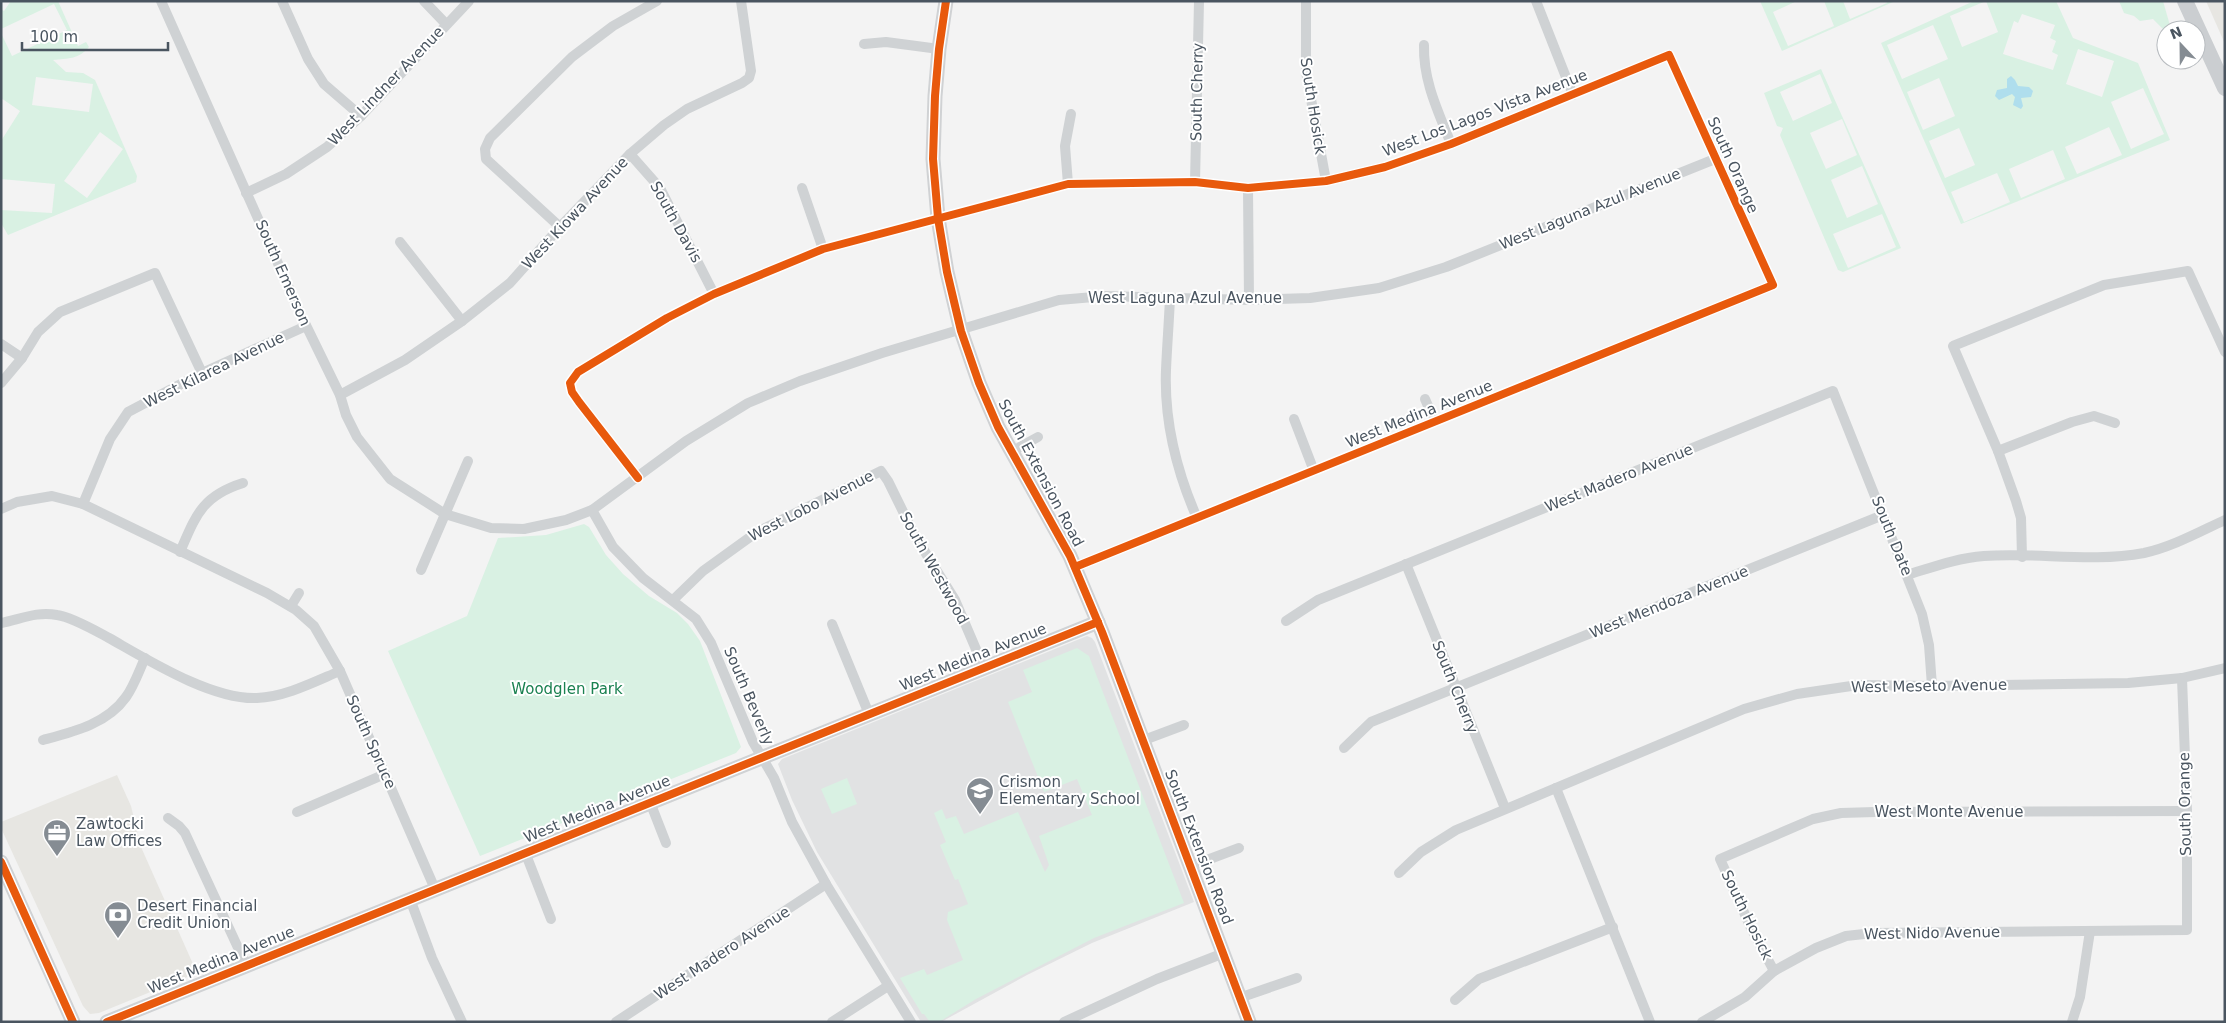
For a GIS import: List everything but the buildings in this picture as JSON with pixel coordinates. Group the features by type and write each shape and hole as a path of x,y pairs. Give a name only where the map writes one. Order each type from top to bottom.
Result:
{"main road":[{"path":"2185,1 2225,88"}],"street":[{"name":"South Emerson","path":"161,1 306,326 340,395 346,415 357,437 390,479 445,514"},
{"path":"282,1 308,59 324,84 361,116"},
{"path":"424,1 446,24"},
{"name":"West Lindner Avenue","path":"246,193 286,174 327,148 361,116 469,1"},
{"path":"560,227 486,160 485,148 490,138 572,57 613,26 657,1"},
{"name":"West Kiowa Avenue","path":"340,395 405,360 462,321 510,283 560,227 630,154 664,125 687,109 749,78 751,71 741,1"},
{"name":"South Extension Road","path":"946,1 939,49 933,159 938,218 947,272 961,331 979,383 998,427 1056,529 1075,567 1098,622 1249,1022"},
{"name":"South Cherry","path":"1195,182 1199,1"},
{"name":"South Hosick","path":"1306,1 1306,72 1326,181"},
{"path":"1536,1 1573,95"},
{"path":"864,44 886,42 939,49"},
{"path":"1424,45 1424,63 1429,88 1450,144"},
{"name":"West Los Lagos Vista Avenue","path":"638,478 572,392 570,383 578,372 667,318 714,294 823,249 1020,195 1068,184 1195,182 1248,188 1326,181 1385,167 1450,144 1669,55"},
{"name":"South Orange","path":"1669,55 1773,285"},
{"path":"1068,184 1065,146 1071,114"},
{"name":"South Davis","path":"630,154 660,188 714,294"},
{"name":"West Laguna Azul Avenue","path":"445,514 491,528 524,529 566,520 592,510 686,441 748,403 800,381 882,353 961,331 1059,300 1105,296 1249,300 1310,298 1379,288 1446,268 1716,159"},
{"path":"802,188 823,249"},
{"path":"1248,188 1249,300"},
{"path":"400,242 462,321"},
{"path":"2022,557 2021,518 1998,451 1953,346 2104,285 2188,271 2225,352"},
{"path":"1,383 22,358 38,332 60,312 155,273 202,373"},
{"name":"West Medina Avenue","path":"1075,567 1773,285"},
{"path":"1170,298 1166,371 1170,427 1183,483 1197,518"},
{"name":"West Kilarea Avenue","path":"82,504 110,439 128,412 202,373 306,326"},
{"path":"1,344 22,358"},
{"name":"South Date","path":"1833,391 1922,614 1929,644 1932,686"},
{"name":"West Madero Avenue","path":"1286,622 1318,600 1833,391"},
{"path":"1426,399 1435,422"},
{"path":"1998,451 2072,422 2094,416 2115,423"},
{"path":"1294,419 1314,471"},
{"path":"1011,452 1038,437"},
{"path":"421,570 468,461"},
{"name":"West Lobo Avenue","path":"674,600 704,571 757,532 880,471"},
{"name":"South Westwood","path":"880,471 916,536 955,600 984,668"},
{"path":"180,552 196,515 206,502 216,494 243,483"},
{"path":"1,509 17,502 52,496 82,504"},
{"name":"South Spruce","path":"82,504 267,593 290,606 314,626 340,671 435,889"},
{"name":"South Beverly","path":"592,510 613,546 643,578 674,600 696,619 711,643 760,757 774,778 792,822 826,884 911,1022"},
{"name":"West Mendoza Avenue","path":"1344,748 1371,722 1883,515"},
{"path":"1907,575 1952,560 1985,556 2106,557 2145,552 2178,542 2225,520"},
{"name":"South Cherry","path":"1406,564 1505,808"},
{"path":"290,606 299,593"},
{"path":"1,623 33,614 59,615 96,631 199,685 230,695 257,698 283,693 340,671"},
{"name":"West Medina Avenue","path":"107,1022 1098,622"},
{"path":"832,624 869,714"},
{"path":"44,740 76,731 111,713 126,697 145,658"},
{"name":"West Meseto Avenue","path":"1399,873 1421,852 1456,830 1744,709 1797,694 1858,685 1932,686 2128,683 2182,678 2225,668"},
{"name":"South Orange","path":"2182,678 2187,811 2187,930"},
{"path":"1144,740 1184,725"},
{"path":"297,812 385,774"},
{"path":"1556,788 1614,928 1650,1022"},
{"name":"West Medina Avenue","path":"650,802 666,843"},
{"name":"West Monte Avenue","path":"1720,859 1812,819 1841,813 2187,811"},
{"path":"168,818 180,826 185,833 246,965"},
{"path":"1191,866 1239,848"},
{"path":"525,852 551,919"},
{"name":"South Hosick","path":"1720,859 1751,928 1774,971"},
{"path":"1,862 73,1022"},
{"name":"West Madero Avenue","path":"616,1022 826,884"},
{"path":"410,899 432,958 462,1022"},
{"path":"1455,1000 1480,979 1614,928"},
{"name":"West Nido Avenue","path":"1702,1022 1745,997 1774,971 1816,948 1846,936 1873,933 2187,930"},
{"path":"2072,1022 2080,997 2090,931"},
{"path":"1064,1022 1158,979 1224,953"},
{"path":"1240,998 1297,978"},
{"path":"832,1022 888,986"}],"shaded area":[{"path":"2206,1 2225,1 2225,44"},
{"name":"Crismon Elementary School","path":"1087,636 1095,642 1194,902 1092,943 1027,975 941,1022 921,1022 817,852 792,800 778,764 782,759"},
{"path":"117,775 131,806 141,847 197,973 99,1013 90,1014 83,1006 1,828 1,822"}],"green space":[{"path":"11,1 58,1 78,46 86,42 89,47 77,56 53,60 66,72 83,73 95,80 137,176 136,182 8,235 1,223 1,210 52,213 55,184 1,179 1,141 20,111 1,98 1,33 12,56 67,30 54,4 1,29 1,9 4,11","holes":["36,77 93,84 89,112 32,105","100,132 123,149 87,198 64,181"]},
{"path":"1760,1 1797,1 1773,12 1788,46 1834,26 1824,1 1843,1 1850,19 1887,3 1886,1 1893,2 1782,51"},
{"path":"1974,1 1986,1 2056,1 2073,38 2138,63 2170,140 1961,224 1881,43","holes":["1986,1 1998,32 1962,47 1950,16","2022,14 2055,25 2050,38 2056,41 2052,52 2058,55 2053,70 2003,54 2014,21 2018,23","1933,25 1948,59 1902,79 1887,45","2078,49 2114,61 2102,97 2066,84","1939,78 1955,116 1923,130 1907,92","2143,88 2164,134 2131,149 2111,102","2109,127 2122,155 2077,174 2065,147","1959,128 1975,165 1945,178 1929,141","2053,150 2065,179 2021,198 2009,169","1997,173 2010,202 1964,222 1951,192"]},
{"path":"2119,1 2163,1 2168,20 2156,20 2156,22 2153,19 2140,21 2134,16 2124,13"},
{"path":"1821,69 1901,248 1843,272 1838,270 1780,135 1783,128 1777,126 1764,93","holes":["1820,74 1832,103 1793,121 1780,92","1842,119 1857,155 1826,169 1810,133","1862,166 1878,204 1847,218 1831,180","1882,214 1896,247 1848,268 1833,234"]},
{"name":"Woodglen Park","path":"584,524 589,527 606,555 623,574 649,596 677,613 688,624 700,641 741,747 736,753 480,856 388,651 467,616 498,538 546,535"},
{"path":"1077,648 1089,656 1184,903 1094,938 976,999 939,1022 930,1022 922,1014 900,978 924,969 927,975 963,960 947,920 948,912 968,904 958,879 955,880 940,845 946,842 934,813 942,809 946,819 956,816 964,834 1018,812 1045,872 1049,865 1039,836 1092,815 1077,779 1044,792 1008,702 1032,692 1023,670"},
{"path":"847,778 857,804 832,814 821,789"}],"water":[{"path":"2011,76 2018,86 2029,87 2033,91 2031,97 2021,98 2023,106 2021,109 2013,105 2015,97 2012,94 1999,100 1995,96 1997,90 2007,88 2007,79"}],"cycle path":[{"path":"946,1 935,96 933,159 938,218 947,272 961,331 979,383 998,427 1070,556 1102,632 1249,1022"},
{"path":"638,478 572,392 570,383 578,372 667,318 714,294 823,249 1068,184 1195,182 1248,188 1326,181 1385,167 1451,144 1669,55 1773,285 1075,567"},
{"path":"107,1022 1098,622"},
{"path":"1,862 73,1022"}],"place":[{"name":"Crismon Elementary School","path":"980,815"},
{"name":"Zawtocki Law Offices","path":"57,857"},
{"name":"Desert Financial Credit Union","path":"118,939"}]}
